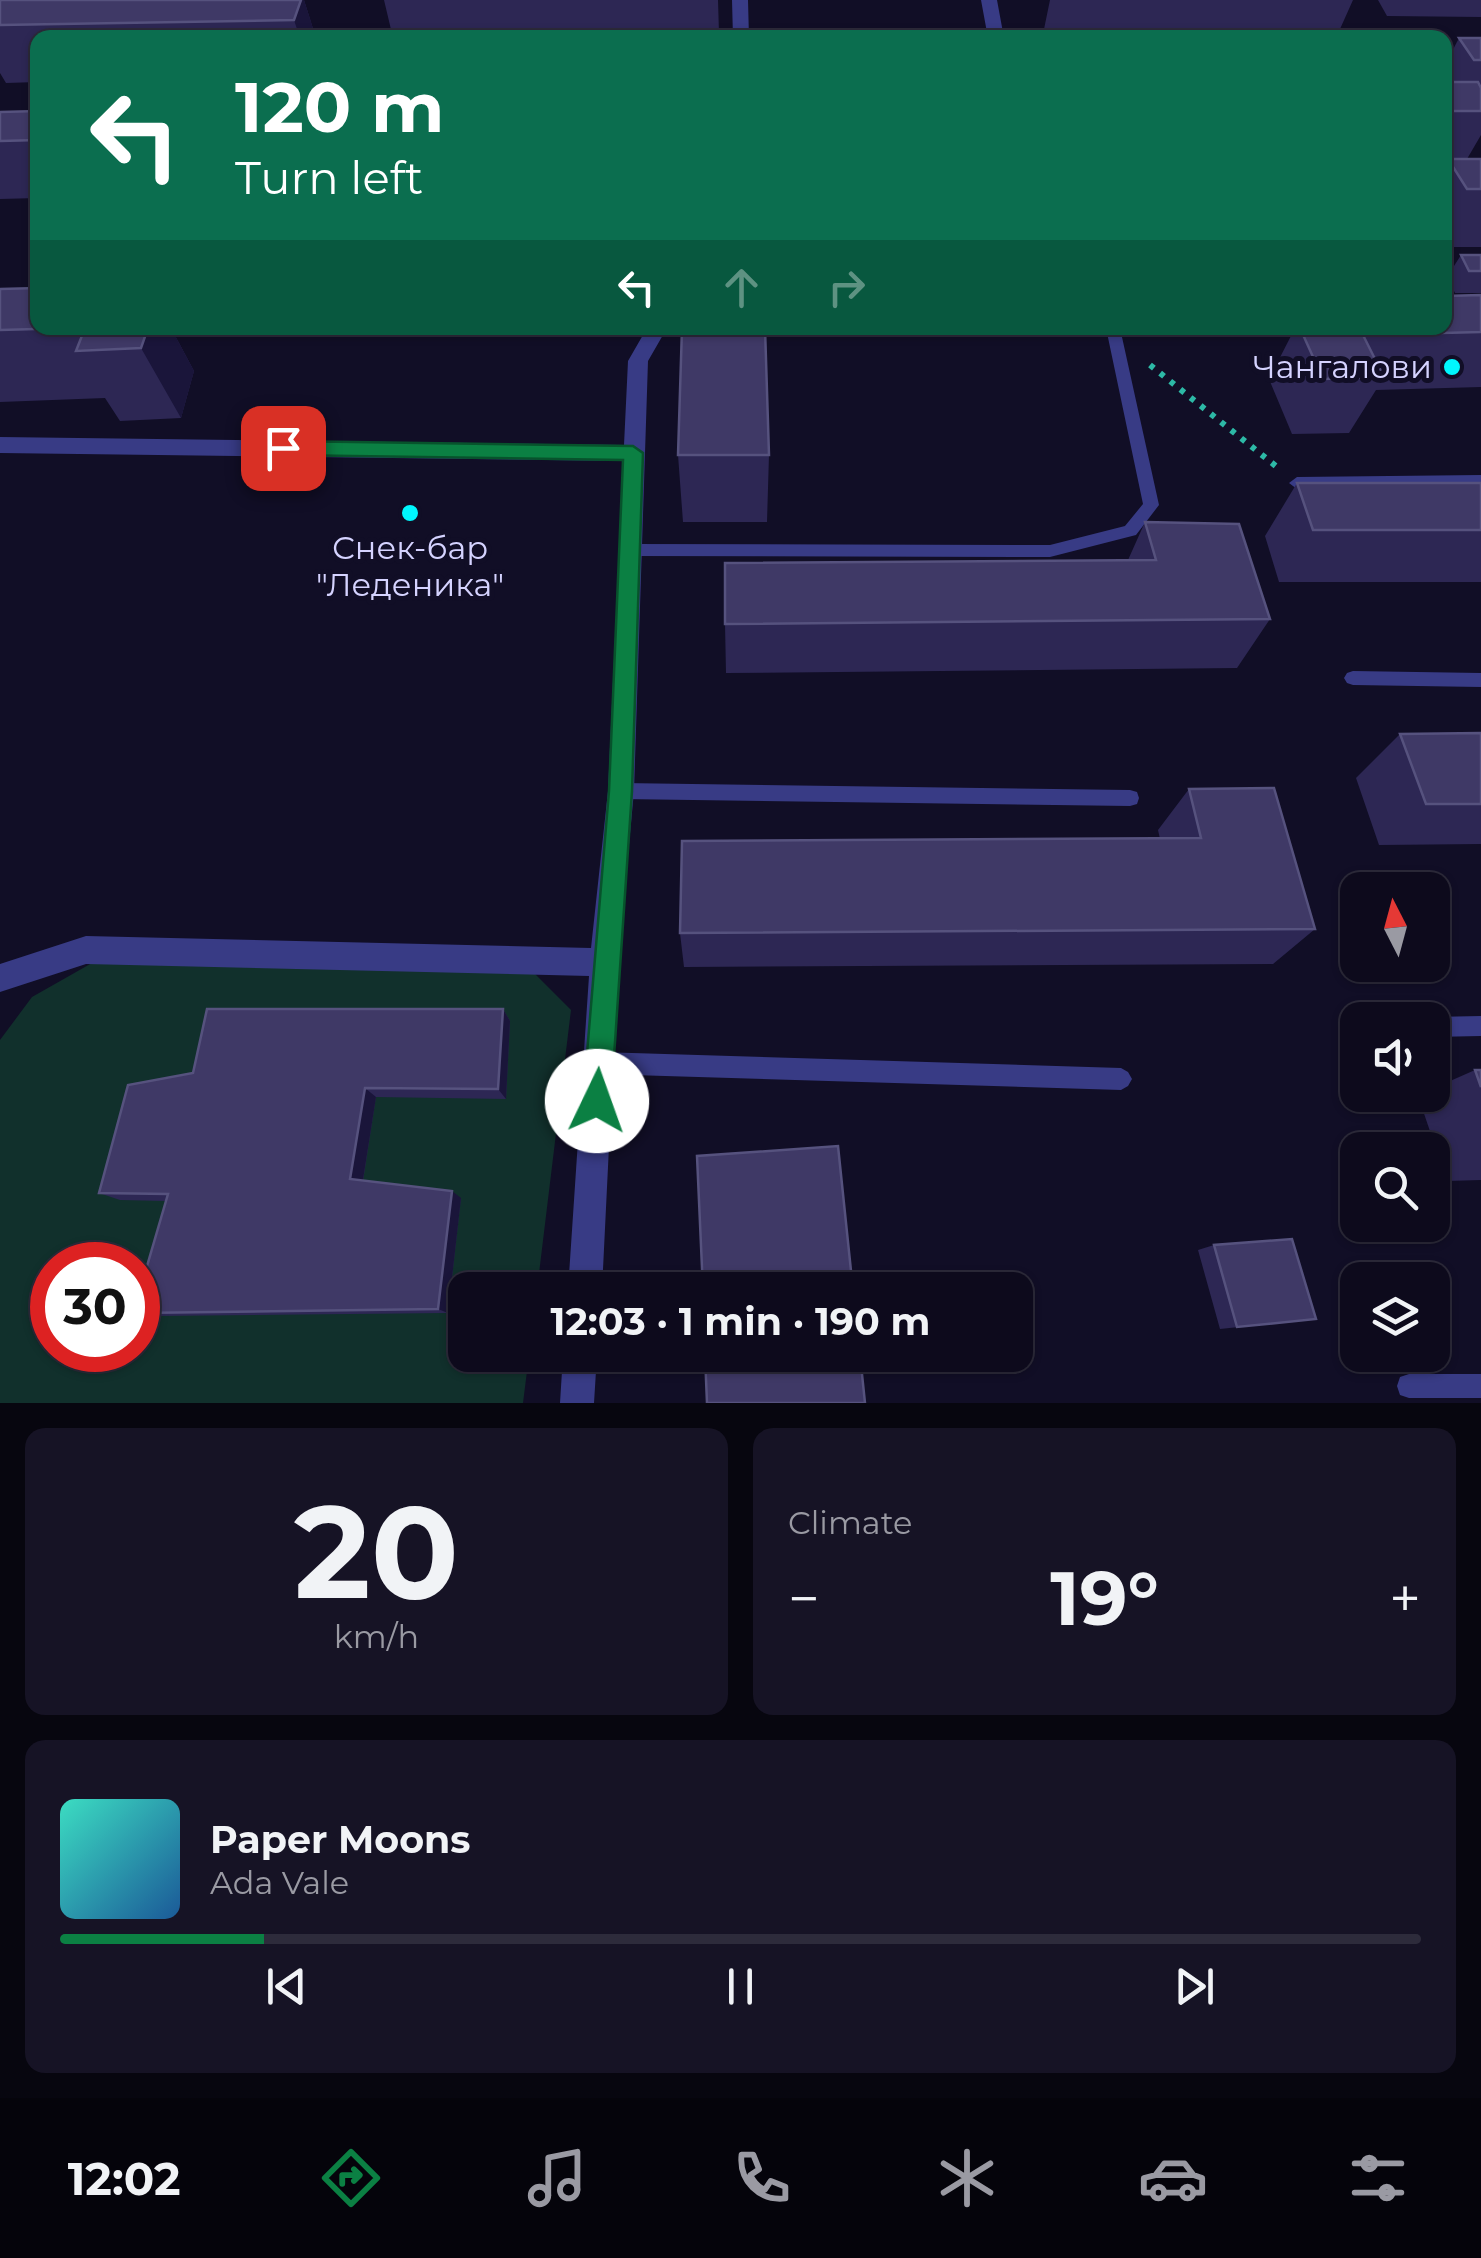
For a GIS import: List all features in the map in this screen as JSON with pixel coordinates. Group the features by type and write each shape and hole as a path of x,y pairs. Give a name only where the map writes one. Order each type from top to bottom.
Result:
{"street":[{"path":"740,0 740,30"},
{"path":"989,0 995,30"},
{"path":"585,1272 604,962 620,791 638,362 653,335"},
{"path":"0,445 633,453"},
{"path":"0,978 86,950 604,962"},
{"path":"577,1403 579,1372"}],"lane":[{"path":"628,550 1050,551 1130,531 1151,504 1115,335"},
{"path":"1297,483 1481,481"},
{"path":"1352,678 1481,680"},
{"path":"620,791 1130,798"},
{"path":"1450,1027 1481,1026"},
{"path":"599,1064 1120,1079"},
{"path":"1410,1386 1481,1386"}],"path":[{"path":"1118,335 1297,483"}],"green space":[{"path":"99,959 525,964 571,1010 539,1272 448,1272 448,1372 527,1372 523,1403 0,1403 0,1040 32,997"}],"building":[{"path":"0,0 301,0 294,20 0,25"},
{"path":"1459,38 1481,38 1481,60 1474,60"},
{"path":"1452,82 1478,82 1481,111 1452,111"},
{"path":"30,111 30,140 0,141 0,112"},
{"path":"1452,159 1481,159 1481,189 1467,189"},
{"path":"1461,255 1481,255 1481,271 1469,271"},
{"path":"30,288 30,329 0,330 0,289"},
{"path":"1481,295 1481,332 1452,333 1452,296"},
{"path":"82,335 146,335 141,348 76,351"},
{"path":"682,335 765,335 769,455 678,455"},
{"path":"1303,335 1363,335 1384,377 1323,379"},
{"path":"1297,483 1481,483 1481,530 1313,530"},
{"path":"1145,522 1239,524 1270,619 725,624 725,563 1156,560"},
{"path":"1481,733 1481,804 1426,804 1400,734"},
{"path":"1274,788 1315,929 680,933 682,841 1201,838 1189,789"},
{"path":"207,1009 503,1009 498,1089 365,1088 350,1179 452,1191 438,1309 160,1313 160,1242 154,1242 168,1194 99,1193 128,1085 193,1073"},
{"path":"838,1146 851,1272 702,1272 697,1156"},
{"path":"1292,1239 1316,1319 1237,1327 1214,1245"},
{"path":"706,1372 862,1372 865,1403 707,1403"}],"place":[{"name":"Чангалови","path":"1452,367"},
{"name":"Снек-бар \"Леденика\"","path":"410,513"}],"route":[{"path":"283,448 633,453 620,791 604,962 597,1101"}]}
